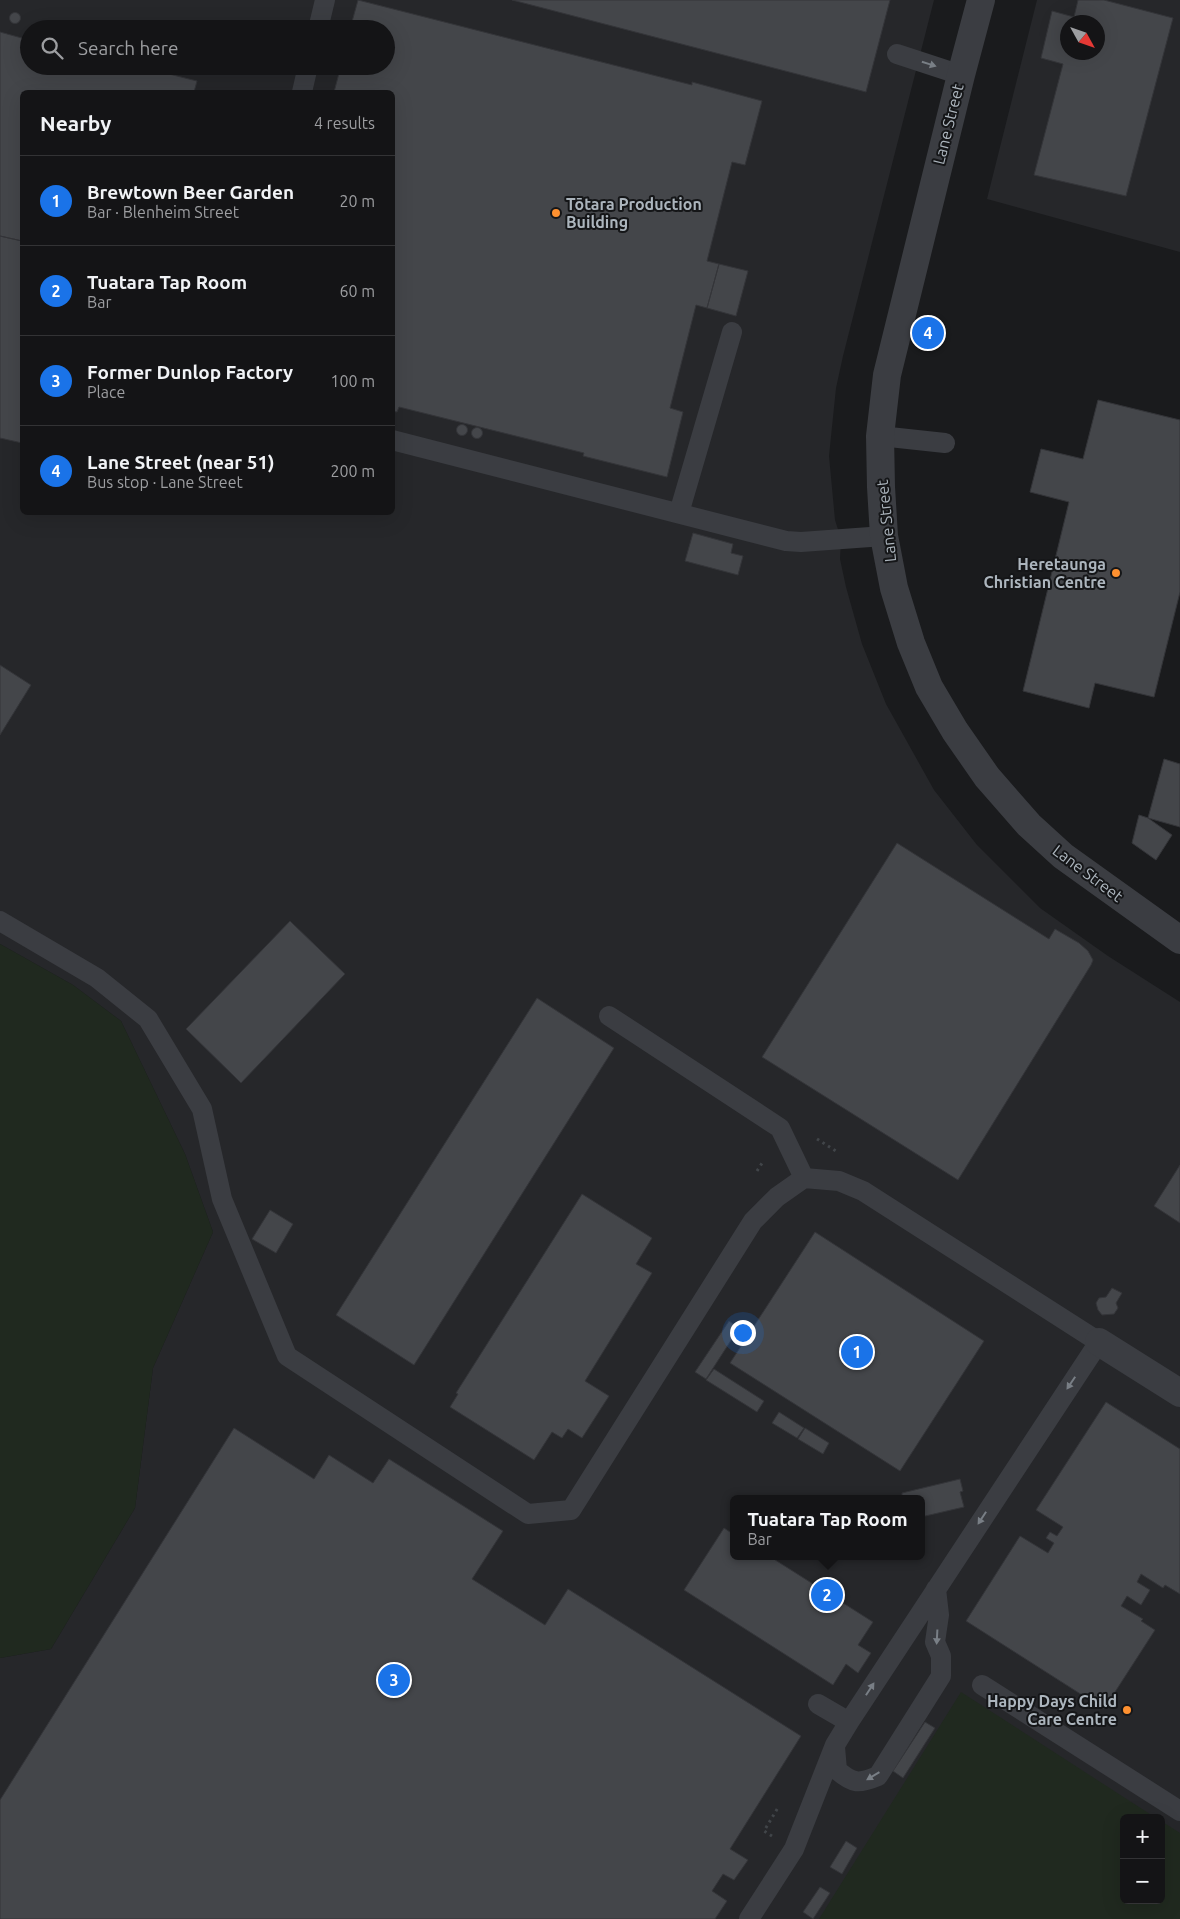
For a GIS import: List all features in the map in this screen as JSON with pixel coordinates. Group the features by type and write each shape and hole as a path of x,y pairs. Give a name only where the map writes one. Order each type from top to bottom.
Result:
{"street":[{"name":"Lane Street","path":"981,0 887,375 880,436 884,536 894,588 911,643 934,694 956,732 987,778 1029,825 1063,856 1180,940"},
{"path":"1098,1342 1180,1393"}],"lane":[{"path":"320,20 325,0"},
{"path":"897,54 961,75"},
{"path":"302,90 306,75"},
{"path":"679,513 732,332"},
{"path":"880,436 945,443"},
{"path":"395,441 786,541 801,542 884,536"},
{"path":"0,921 97,978 148,1019 202,1109 222,1198 288,1356 528,1514 571,1510 753,1220 777,1197 804,1178 839,1181 863,1191 1098,1342 835,1745 794,1849 749,1919"},
{"path":"609,1016 780,1128 804,1178"},
{"path":"835,1745 837,1770 848,1780 862,1782 878,1776 941,1676 941,1656 935,1642 939,1615 936,1589"},
{"path":"982,1685 1180,1812"},
{"path":"818,1704 849,1722"}],"shaded area":[{"path":"0,0 934,0 836,388 829,456 835,520 841,539 840,559 846,587 862,644 886,704 934,790 977,845 1040,908 1108,956 1180,1002 1180,1919 0,1919 0,1658 51,1649 135,1508 153,1368 213,1232 185,1154 121,1021 73,985 0,944"},
{"path":"1037,0 1180,0 1180,252 987,199"}],"green space":[{"path":"0,944 73,985 121,1021 185,1154 213,1232 153,1368 135,1508 51,1649 0,1658"},
{"path":"961,1692 1150,1814 1120,1814 1120,1904 1165,1904 1165,1824 1180,1833 1180,1919 819,1919"}],"building":[{"name":"Tōtara Production Building","path":"358,0 762,101 745,165 732,162 707,261 719,264 707,308 696,305 670,408 683,412 667,477 583,456 584,453 399,407 397,412 395,412 395,90 335,90 339,75 395,75 395,20 352,20"},
{"path":"512,0 890,0 866,92"},
{"path":"1078,0 1104,0 1173,18 1126,196 1034,175 1063,64 1041,58 1052,11 1067,15 1060,15 1060,60 1105,60 1105,15 1074,15"},
{"path":"13,13 17,13 20,18 19,22 13,23 10,20 10,16"},
{"path":"0,32 20,38 20,75 173,75 197,81 195,90 20,90 20,241 0,236"},
{"path":"0,236 20,241 20,443 0,438"},
{"path":"719,264 748,271 736,316 707,308"},
{"name":"Heretaunga Christian Centre","path":"1098,400 1180,420 1180,592 1154,697 1095,683 1089,708 1023,691 1069,502 1030,492 1041,449 1083,459"},
{"path":"460,425 464,425 467,430 466,434 460,435 457,432 457,428"},
{"path":"475,428 479,428 482,433 481,437 475,438 472,435 472,431"},
{"path":"693,533 733,544 731,553 743,556 738,575 685,561"},
{"path":"0,665 31,685 0,735"},
{"path":"1164,759 1180,764 1180,827 1148,818"},
{"path":"1139,815 1148,818 1172,835 1156,860 1132,843"},
{"path":"897,843 1049,939 1055,929 1079,943 1088,951 1093,960 958,1180 762,1057"},
{"path":"290,921 345,974 241,1083 186,1029"},
{"path":"537,998 614,1048 414,1365 336,1315"},
{"path":"1180,1165 1180,1223 1154,1206"},
{"path":"582,1194 652,1238 636,1264 652,1273 585,1381 609,1396 582,1438 568,1429 562,1438 552,1432 534,1460 450,1407 458,1394 456,1393"},
{"path":"270,1210 293,1224 276,1253 252,1239"},
{"path":"815,1232 984,1341 900,1471 730,1363"},
{"path":"1112,1288 1122,1293 1116,1303 1118,1308 1114,1314 1102,1315 1096,1303 1099,1298 1106,1297"},
{"path":"729,1321 739,1328 706,1379 695,1372"},
{"path":"714,1369 764,1401 757,1412 706,1380"},
{"path":"1106,1402 1180,1449 1180,1594 1165,1585 1163,1588 1141,1574 1137,1582 1150,1590 1141,1605 1127,1596 1121,1606 1143,1619 1141,1621 1155,1630 1104,1709 966,1621 1020,1536 1048,1553 1054,1543 1046,1538 1050,1532 1057,1536 1063,1527 1036,1510"},
{"path":"779,1412 804,1428 797,1438 772,1423"},
{"path":"234,1428 314,1479 329,1455 373,1483 389,1459 503,1531 472,1579 545,1625 568,1589 801,1736 730,1849 748,1860 734,1880 723,1874 712,1891 727,1901 715,1919 0,1919 0,1800"},
{"path":"805,1428 829,1443 823,1454 798,1439"},
{"path":"960,1479 963,1491 960,1492 964,1507 925,1516 925,1495 902,1495 902,1493"},
{"path":"724,1528 730,1532 730,1560 775,1560 873,1622 858,1645 871,1653 858,1673 846,1664 833,1685 684,1590"},
{"path":"925,1722 935,1728 903,1778 893,1771"},
{"path":"846,1841 857,1848 842,1874 830,1867"},
{"path":"820,1887 830,1893 813,1919 803,1912"}],"place":[{"name":"Tōtara Production Building","path":"556,213"},
{"name":"Lane Street (near 51)","path":"928,333"},
{"name":"Heretaunga Christian Centre","path":"1116,573"},
{"name":"Brewtown Beer Garden","path":"857,1352"},
{"name":"Tuatara Tap Room","path":"827,1595"},
{"name":"Former Dunlop Factory","path":"394,1680"},
{"name":"Happy Days Child Care Centre","path":"1127,1710"}]}
